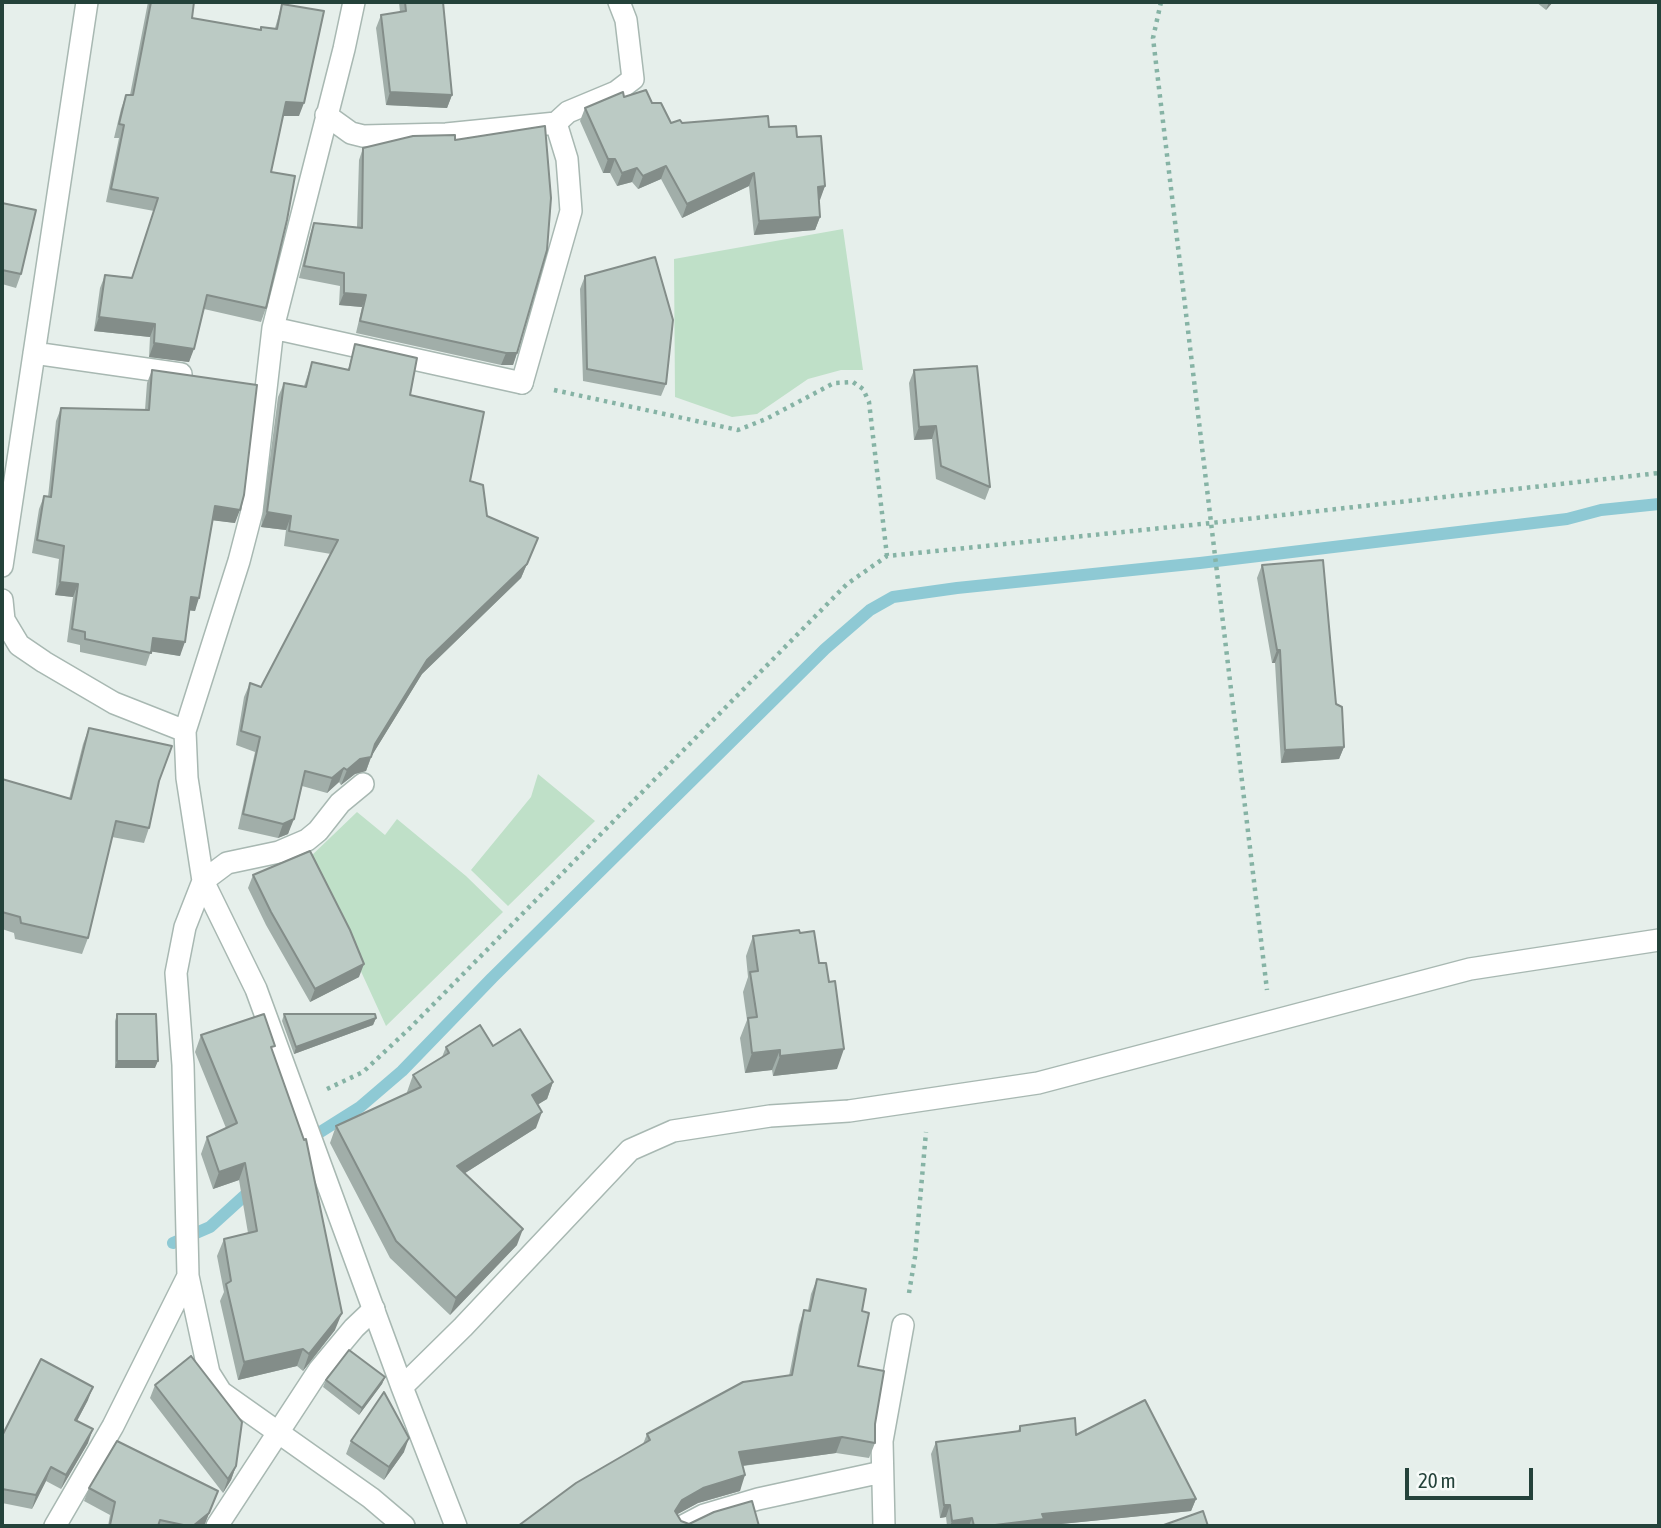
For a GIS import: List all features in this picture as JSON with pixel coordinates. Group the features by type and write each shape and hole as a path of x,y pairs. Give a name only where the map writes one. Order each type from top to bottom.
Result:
{"street":[{"path":"2,566 87,2"},
{"path":"354,2 259,386 252,510 239,561 184,731 187,778 203,881 256,989 456,1526"},
{"path":"326,115 351,133 363,136 446,134 556,123 568,111 616,92 633,79 626,20 619,2"},
{"path":"273,328 522,383 571,211 567,159 556,123"},
{"path":"34,353 198,377"},
{"path":"2,613 19,645 44,662 114,703 184,731"},
{"path":"363,783 340,803 318,831 307,840 279,852 227,863 203,881 185,928 176,973 183,1065 188,1276 209,1373 221,1392 372,1498 404,1526"},
{"path":"402,1387 463,1327 630,1150 673,1131 769,1116 849,1111 1038,1083 1470,969 1659,940"},
{"path":"55,1526 113,1426 188,1276"},
{"path":"217,1526 319,1370 354,1328 374,1310"},
{"path":"884,1526 882,1441 903,1325"},
{"path":"683,1526 704,1515 758,1499 882,1472"}],"path":[{"path":"1161,2 1153,38 1271,1022"},
{"path":"522,383 738,430 766,419 834,383 853,382 863,389 869,402 887,556"},
{"path":"299,1107 363,1072 410,1028 847,584 887,556 1659,473"},
{"path":"903,1325 915,1256 928,1100"}],"green space":[{"path":"843,229 863,370 841,370 808,379 757,414 732,417 675,397 674,259"},
{"path":"538,774 595,821 508,906 471,870 531,797"},
{"path":"357,812 385,835 397,819 466,876 503,912 386,1026 309,858"}],"building":[{"path":"151,2 194,2 192,18 261,30 261,27 277,29 282,4 324,11 304,103 286,102 271,172 295,176 266,308 207,295 194,349 154,343 155,324 99,317 105,275 132,278 158,198 111,189 124,125 119,124 126,95 133,95"},
{"path":"405,2 443,2 452,95 390,92 381,15 406,11"},
{"path":"646,90 652,103 661,103 671,123 680,120 682,123 768,116 769,127 796,126 797,137 821,136 825,186 818,187 820,217 759,221 754,173 687,204 666,166 643,176 637,168 622,173 615,159 608,159 585,108 623,92 624,97"},
{"path":"545,126 551,198 547,250 517,353 506,353 360,321 366,295 344,293 344,273 304,266 314,223 362,228 363,148 413,136 455,135 455,140"},
{"path":"2,203 36,210 21,274 2,270"},
{"path":"655,257 673,320 666,384 587,369 585,276"},
{"path":"355,344 417,358 410,395 484,412 470,481 483,485 487,516 538,538 527,564 427,660 375,744 371,757 360,759 332,778 305,771 294,819 283,824 243,814 260,737 241,731 250,683 261,687 338,540 289,531 291,516 267,512 284,383 306,387 312,362 349,370"},
{"path":"977,366 990,487 941,466 936,426 919,427 914,370"},
{"path":"152,370 257,385 240,510 215,506 199,598 191,597 185,642 153,638 151,653 85,639 85,632 72,629 78,584 60,582 64,546 37,540 44,496 51,497 61,408 149,410"},
{"path":"1323,560 1336,704 1342,707 1344,747 1285,750 1280,650 1277,650 1262,565"},
{"path":"89,728 172,746 159,781 149,828 116,821 88,938 21,923 20,917 2,912 2,779 71,799"},
{"path":"310,851 364,964 315,989 253,875"},
{"path":"799,930 800,933 814,931 819,963 826,963 829,982 835,981 844,1049 780,1056 780,1050 752,1053 748,1018 757,1017 750,972 758,971 753,936"},
{"path":"117,1014 156,1014 158,1061 117,1061"},
{"path":"264,1014 275,1046 271,1047 304,1140 306,1139 342,1313 309,1354 303,1349 244,1362 226,1284 231,1281 224,1239 257,1231 245,1163 219,1172 207,1137 237,1123 201,1035"},
{"path":"284,1014 375,1014 376,1018 296,1047"},
{"path":"480,1025 493,1046 520,1029 553,1082 532,1095 542,1112 457,1166 523,1229 456,1298 396,1241 336,1126 421,1087 413,1075 449,1053 446,1047"},
{"path":"817,1279 866,1289 862,1311 869,1313 858,1366 884,1371 875,1424 875,1443 842,1437 739,1452 745,1475 703,1488 682,1500 675,1511 681,1521 689,1524 714,1512 752,1501 759,1526 518,1526 576,1483 650,1440 647,1434 743,1382 792,1375 804,1310 810,1311"},
{"path":"349,1350 385,1377 362,1408 326,1380"},
{"path":"191,1356 242,1422 236,1466 228,1479 155,1385"},
{"path":"41,1359 93,1387 75,1420 93,1429 66,1475 51,1467 36,1495 2,1489 2,1436"},
{"path":"384,1392 409,1438 389,1467 351,1441"},
{"path":"1145,1400 1196,1499 1042,1514 1044,1519 987,1526 974,1526 972,1518 952,1521 950,1505 944,1505 936,1442 1020,1431 1020,1426 1075,1418 1076,1435"},
{"path":"117,1441 218,1491 209,1513 193,1526 160,1520 158,1526 110,1525 115,1502 89,1488"},
{"path":"1203,1511 1208,1526 1161,1526"}],"waterway":[{"path":"306,1141 360,1107 402,1071 492,978 825,649 870,610 893,597 1567,519 1601,510 1659,504"},
{"path":"173,1243 210,1227 253,1188"}]}
